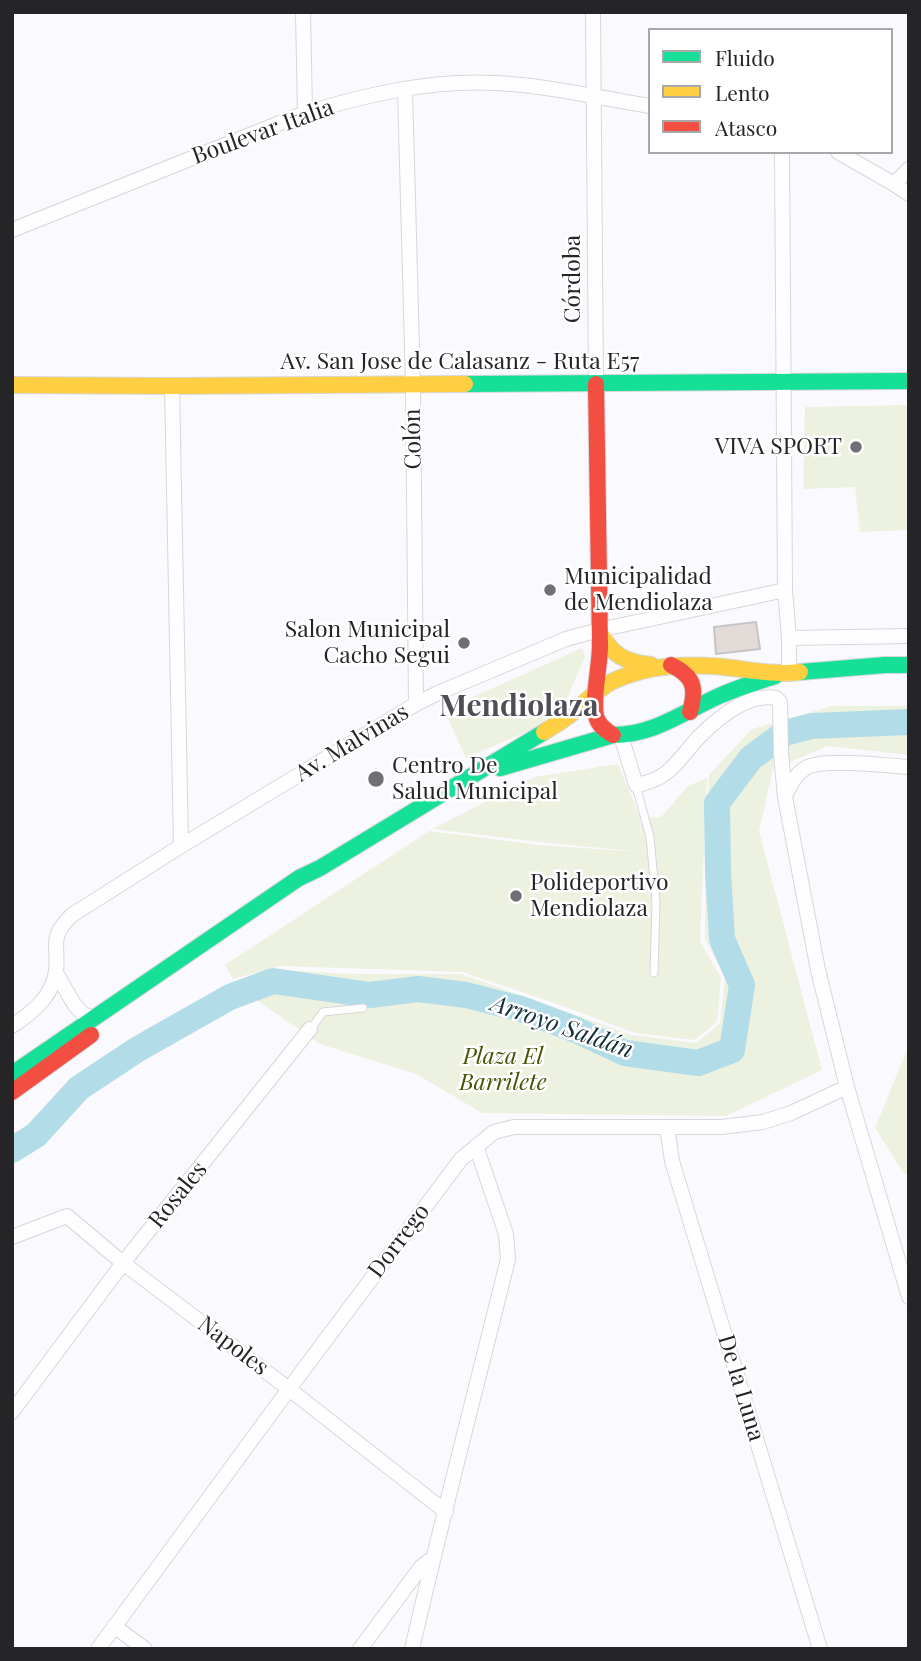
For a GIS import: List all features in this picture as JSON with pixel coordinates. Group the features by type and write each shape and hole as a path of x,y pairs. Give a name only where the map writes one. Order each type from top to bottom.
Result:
{"main road":[{"name":"Av. San Jose de Calasanz - Ruta E57","path":"12,385 909,381"},
{"name":"Córdoba","path":"596,384 600,656 595,708 596,717 605,730 617,736"},
{"path":"599,630 615,655 635,663 723,667 784,674 909,665"},
{"path":"12,1074 299,878 320,868 566,718 611,682 665,665 682,669 693,684 690,712"},
{"path":"467,778 513,763 672,721 718,696 784,674"},
{"path":"12,1092 304,884 320,868"}],"street":[{"path":"303,12 305,113"},
{"name":"Córdoba","path":"593,12 596,384"},
{"name":"Boulevar Italia","path":"12,230 305,113 405,89 493,82 648,106"},
{"name":"Colón","path":"405,89 413,385 416,704"},
{"path":"782,154 786,590 789,638 784,674"},
{"path":"842,154 909,194"},
{"path":"894,184 909,169"},
{"path":"172,386 181,846"},
{"name":"Av. Malvinas","path":"12,1026 37,1008 49,991 56,973 55,939 61,926 72,915 416,704 566,639 786,590"},
{"path":"789,638 909,636"},
{"path":"617,736 636,785 650,782 666,773 716,721 745,704 761,698 776,698 780,702 780,754 785,797 818,970 847,1087 909,1297"},
{"path":"785,797 794,778 806,766 814,764 823,762 909,767"},
{"path":"56,973 74,1004 83,1014 94,1018"},
{"name":"Rosales","path":"12,1412 123,1263 310,1029"},
{"name":"Dorrego","path":"98,1649 461,1159 494,1132 514,1127 721,1127 763,1122 791,1113 847,1087"},
{"name":"De la Luna","path":"667,1127 676,1174 820,1649"},
{"path":"412,1649 508,1259 506,1234 476,1146"},
{"name":"Napoles","path":"12,1237 67,1216 123,1263 446,1512"},
{"path":"360,1649 421,1567 433,1558"},
{"path":"114,1626 145,1649"}],"lane":[{"path":"636,785 650,837 655,889 654,973"},
{"name":"Rosales","path":"310,1029 323,1012 363,1007"}],"green space":[{"name":"VIVA SPORT","path":"909,405 909,530 860,532 855,487 803,489 805,407"},
{"path":"582,648 585,657 558,712 524,733 466,758 444,710"},
{"name":"Plaza El Barrilete","path":"832,706 909,706 909,755 828,746 773,769 759,831 822,1070 726,1116 482,1113 416,1074 320,1044 232,983 281,970 350,974 461,974 632,1035 696,1043 720,1023 725,978 705,939 705,851 709,775 752,729"},
{"name":"Polideportivo Mendiolaza","path":"618,764 640,817 641,840 641,818 661,817 688,786 707,778 700,941 721,978 717,1022 695,1040 635,1033 462,972 280,966 233,979 225,965 429,831 539,845 641,852 432,829 534,777"},
{"path":"909,1045 909,1174 904,1174 875,1128"}],"building":[{"path":"756,622 760,649 716,654 714,627"}],"waterway":[{"name":"Arroyo Saldán","path":"12,1150 36,1135 79,1088 138,1049 230,997 273,981 370,995 418,989 466,995 521,1009 625,1053 698,1063 732,1050 742,985 722,939 717,803 751,758 785,733 812,726 909,722"}],"traffic: fast":[{"path":"465,384 909,381"},
{"path":"800,672 909,665"},
{"path":"500,768 613,735 655,727 726,693 775,676"},
{"path":"12,1074 299,878 320,868 544,732"}],"traffic: slow":[{"path":"12,385 465,384"},
{"path":"600,633 621,656 651,665"},
{"path":"544,732 613,681 640,671 668,666 695,666 771,673 800,672"}],"traffic: jam":[{"path":"596,384 600,646 595,709 600,725 613,735"},
{"path":"671,665 685,674 692,684 690,712"},
{"path":"12,1092 91,1035"}],"place":[{"name":"VIVA SPORT","path":"856,447"},
{"name":"Municipalidad de Mendiolaza","path":"550,590"},
{"name":"Salon Municipal Cacho Segui","path":"464,643"},
{"name":"Centro De Salud Municipal","path":"376,779"},
{"name":"Polideportivo Mendiolaza","path":"516,896"}],"district":[{"name":"Mendiolaza","path":"519,707"}]}
